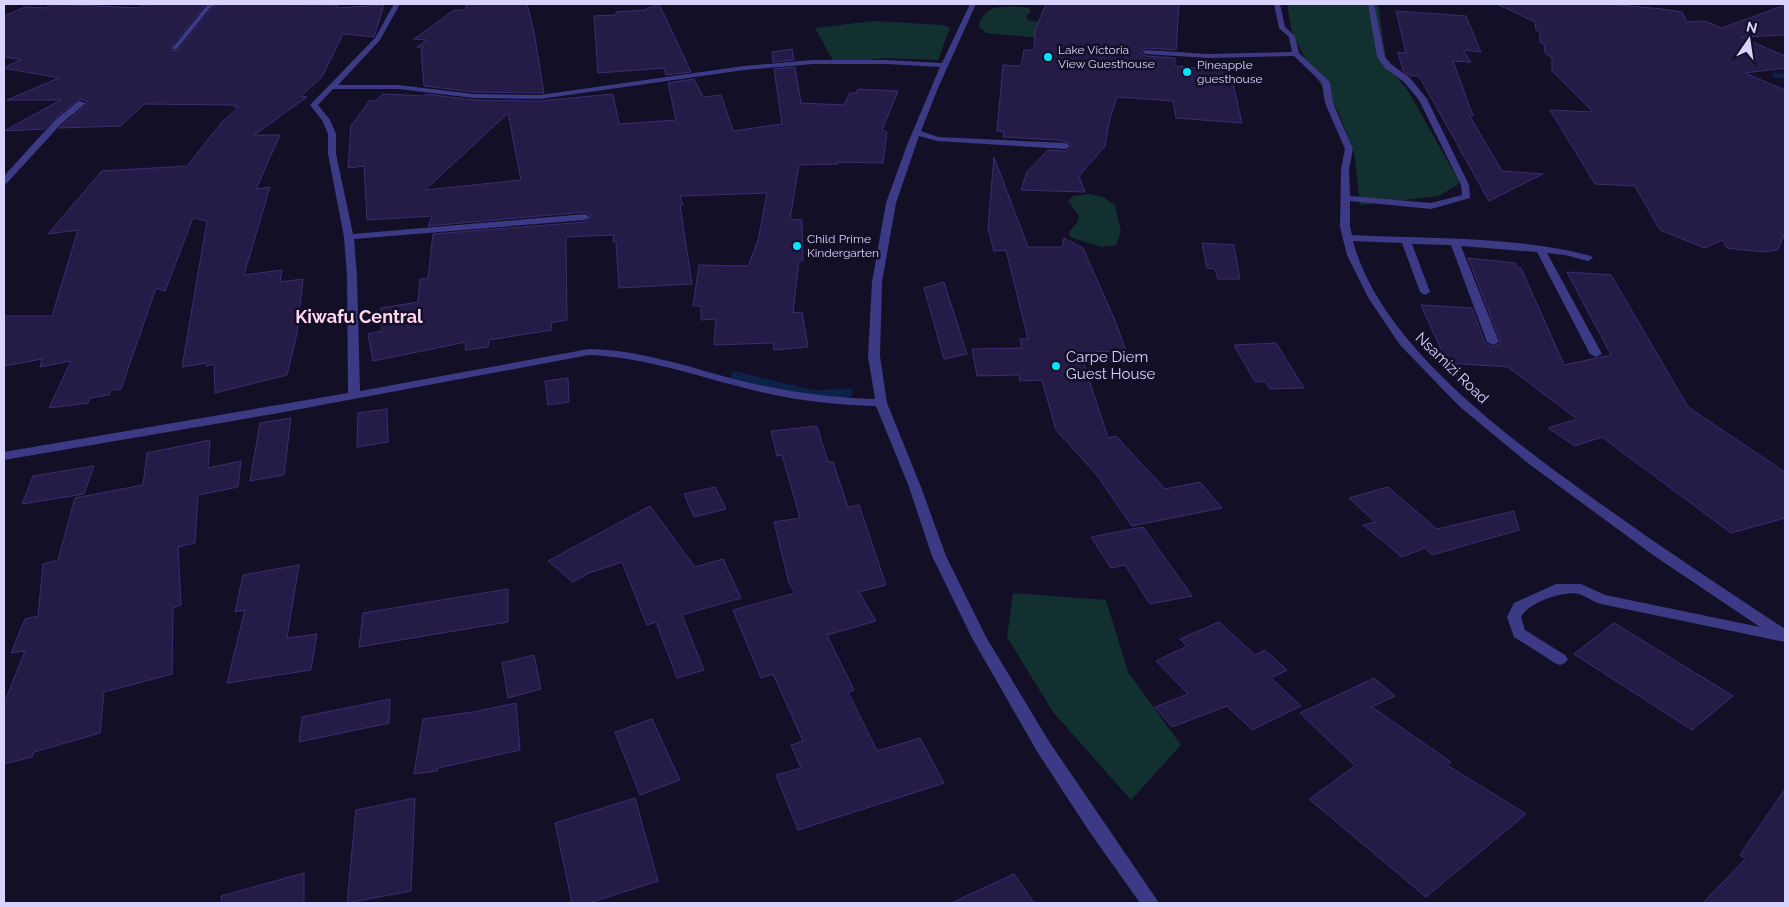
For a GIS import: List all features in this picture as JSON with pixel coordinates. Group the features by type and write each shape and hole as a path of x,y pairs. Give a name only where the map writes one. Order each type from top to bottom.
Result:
{"street":[{"path":"175,48 209,6 214,4"},
{"path":"354,395 352,353 353,295 349,237 332,154 332,134 326,120 314,105 378,39 398,4"},
{"path":"973,4 944,65 891,203 878,282 874,356 881,404 915,487 939,556 979,638 1044,748 1095,826 1150,903"},
{"name":"Nsamizi Road","path":"1277,4 1282,28 1292,36 1296,54 1326,82 1329,103 1349,149 1345,169 1345,227 1352,256 1374,299 1404,343 1464,404 1533,461 1658,552 1785,637"},
{"path":"1345,198 1431,206 1467,196 1465,185 1423,99 1408,80 1388,66 1381,57 1371,4"},
{"path":"1146,52 1208,56 1296,54"},
{"path":"333,87 398,86 474,96 540,97 744,68 812,62 879,62 944,65"},
{"path":"4,181 58,122 82,103"},
{"path":"917,133 936,139 1066,146"},
{"path":"349,237 585,217"},
{"path":"1348,238 1540,249 1566,252 1588,258"},
{"path":"1406,241 1425,292"},
{"path":"1455,243 1493,342"},
{"path":"1540,249 1596,354"},
{"path":"4,456 579,354 611,352 805,397 839,402 881,404"},
{"path":"1560,659 1519,633 1514,617 1519,606 1556,589 1581,590 1602,599 1785,637"}],"green space":[{"path":"1287,4 1378,4 1387,67 1407,89 1460,183 1439,196 1360,205 1354,152 1338,111 1310,68 1292,33"},
{"path":"994,8 1029,8 1031,12 1026,16 1028,20 1040,22 1040,38 986,33 979,27 984,14"},
{"path":"873,21 944,25 950,28 938,60 885,58 835,64 815,28"},
{"path":"1089,194 1103,197 1115,205 1121,232 1116,245 1101,247 1070,237 1069,232 1077,223 1079,216 1068,201 1073,196"},
{"path":"1013,593 1106,600 1128,672 1181,745 1131,800 1053,712 1007,637"}],"building":[{"path":"55,4 140,8 142,5 206,4 172,46 173,51 178,50 212,8 219,4 338,5 337,8 384,5 374,37 343,34 322,77 301,96 307,97 254,135 280,135 256,189 270,187 244,275 282,270 280,282 303,279 297,333 287,375 215,393 214,364 206,366 206,363 182,367 207,221 193,218 165,291 156,288 121,389 111,390 109,395 90,398 88,403 49,408 71,361 40,367 42,359 4,366 4,316 52,316 78,230 48,234 102,171 187,166 222,122 239,107 234,107 235,105 144,104 121,126 59,128 87,104 87,101 80,99 44,129 4,131 61,100 7,100 59,78 4,68 21,59 4,57 4,16 25,7 45,8"},
{"path":"527,4 534,32 544,93 474,92 424,86 421,50 424,47 417,47 427,40 414,39 454,10 466,10 466,5"},
{"path":"659,4 691,72 666,75 664,68 598,73 594,16 616,15 616,12 646,10"},
{"path":"1046,4 1179,4 1176,50 1146,48 1140,53 1146,56 1175,58 1175,66 1230,71 1242,123 1176,118 1173,101 1117,97 1110,118 1105,146 1079,176 1085,192 1021,190 1027,172 1048,150 1066,151 1072,146 1067,142 1057,140 1003,137 1004,132 997,131 1003,65 1021,66 1024,50 1034,50 1035,30"},
{"path":"1497,4 1608,4 1662,9 1682,12 1687,22 1705,21 1722,28 1785,5 1785,35 1741,37 1785,56 1785,68 1745,73 1785,90 1785,232 1778,250 1762,252 1727,248 1722,240 1705,248 1660,230 1635,186 1595,184 1550,110 1593,112 1552,71 1552,58 1545,53 1544,44 1540,42 1540,33 1536,30 1535,22"},
{"path":"1396,11 1466,16 1481,52 1463,50 1471,62 1453,61 1473,116 1469,115 1502,171 1543,174 1489,201 1419,76 1410,76 1403,71 1398,52 1406,53"},
{"path":"792,49 794,60 773,62 772,52"},
{"path":"795,67 801,103 844,105 850,93 856,93 858,89 898,91 882,130 887,132 883,163 838,162 838,164 799,165 790,219 802,220 803,261 799,261 793,313 802,312 808,347 774,350 773,343 714,345 716,319 701,320 701,306 693,306 699,265 748,266 758,240 767,193 680,196 683,205 680,205 692,284 619,288 616,242 613,242 614,235 566,237 567,320 551,323 552,330 489,340 488,347 465,350 466,342 373,361 368,334 382,331 381,308 418,302 420,279 428,278 433,234 585,222 592,216 585,212 428,226 432,216 367,220 364,166 348,168 351,126 370,100 375,101 383,94 425,96 425,94 474,100 540,101 613,94 619,124 676,120 668,83 694,79 703,97 721,95 733,131 782,124 774,69","holes":["508,113 521,180 425,190"]},
{"path":"994,157 1028,247 1062,247 1064,238 1083,248 1116,323 1126,351 1080,352 1108,438 1116,436 1165,489 1200,482 1222,508 1132,526 1096,474 1056,430 1042,380 1020,381 1019,375 977,376 972,349 1022,348 1020,339 1028,339 1006,250 994,251 988,228"},
{"path":"1202,243 1234,245 1240,279 1218,279 1215,269 1207,268"},
{"path":"1468,258 1515,263 1517,268 1521,268 1564,365 1611,355 1567,272 1611,275 1688,407 1785,472 1785,518 1731,533 1602,437 1575,446 1548,428 1577,419 1508,367 1447,363 1421,305 1472,308 1485,343 1492,347 1501,343"},
{"path":"944,282 967,354 944,359 924,288"},
{"path":"1276,343 1304,388 1270,389 1265,381 1255,382 1234,345"},
{"path":"568,378 569,402 548,405 545,381"},
{"path":"387,409 388,442 357,447 358,413"},
{"path":"291,418 284,475 250,481 260,423"},
{"path":"817,426 828,462 833,462 848,507 859,505 886,585 859,592 876,621 827,635 854,690 848,692 877,751 920,738 944,783 798,830 776,775 801,768 791,745 803,741 773,674 761,678 733,610 795,593 789,583 774,522 800,518 782,455 777,456 771,431"},
{"path":"210,440 208,468 241,461 238,487 198,495 195,543 178,547 181,605 173,608 172,674 104,692 100,733 34,752 32,757 4,764 4,704 25,651 11,653 25,619 38,616 43,564 58,560 75,498 143,485 147,453"},
{"path":"94,466 84,494 22,504 33,476"},
{"path":"715,487 726,509 694,517 684,494"},
{"path":"1388,487 1437,529 1514,511 1519,530 1432,555 1425,548 1402,557 1363,525 1375,522 1349,498"},
{"path":"650,506 695,567 723,559 741,598 682,615 704,670 677,678 656,622 647,625 622,562 589,573 573,582 548,561"},
{"path":"1143,527 1192,596 1150,604 1125,565 1111,568 1091,537"},
{"path":"299,565 287,638 317,634 311,670 227,683 245,610 235,612 243,575"},
{"path":"508,589 508,622 359,647 363,613"},
{"path":"1219,622 1255,655 1265,650 1287,670 1271,678 1301,706 1252,730 1227,706 1172,727 1155,707 1188,694 1156,661 1187,646 1180,639"},
{"path":"1614,623 1733,696 1692,730 1574,654"},
{"path":"534,655 541,689 508,698 502,663"},
{"path":"1374,678 1395,696 1372,707 1451,762 1447,765 1526,814 1426,897 1309,799 1355,766 1300,713"},
{"path":"390,699 389,723 299,742 302,717"},
{"path":"516,703 520,750 438,768 437,771 414,774 423,719 473,712"},
{"path":"652,719 680,780 640,795 615,732"},
{"path":"1785,789 1785,903 1703,903 1745,859 1740,855"},
{"path":"415,798 411,891 347,903 356,810"},
{"path":"635,798 658,881 589,903 572,903 555,823"},
{"path":"304,873 304,903 222,903 221,896"},
{"path":"1014,874 1034,903 951,903"}],"waterway":[{"path":"1775,75 1785,76"},
{"path":"735,376 814,395 848,393"}],"place":[{"name":"Lake Victoria View Guesthouse","path":"1048,57"},
{"name":"Pineapple guesthouse","path":"1187,72"},
{"name":"Child Prime Kindergarten","path":"797,246"},
{"name":"Carpe Diem Guest House","path":"1056,366"}],"district":[{"name":"Kiwafu Central","path":"359,316"}]}
